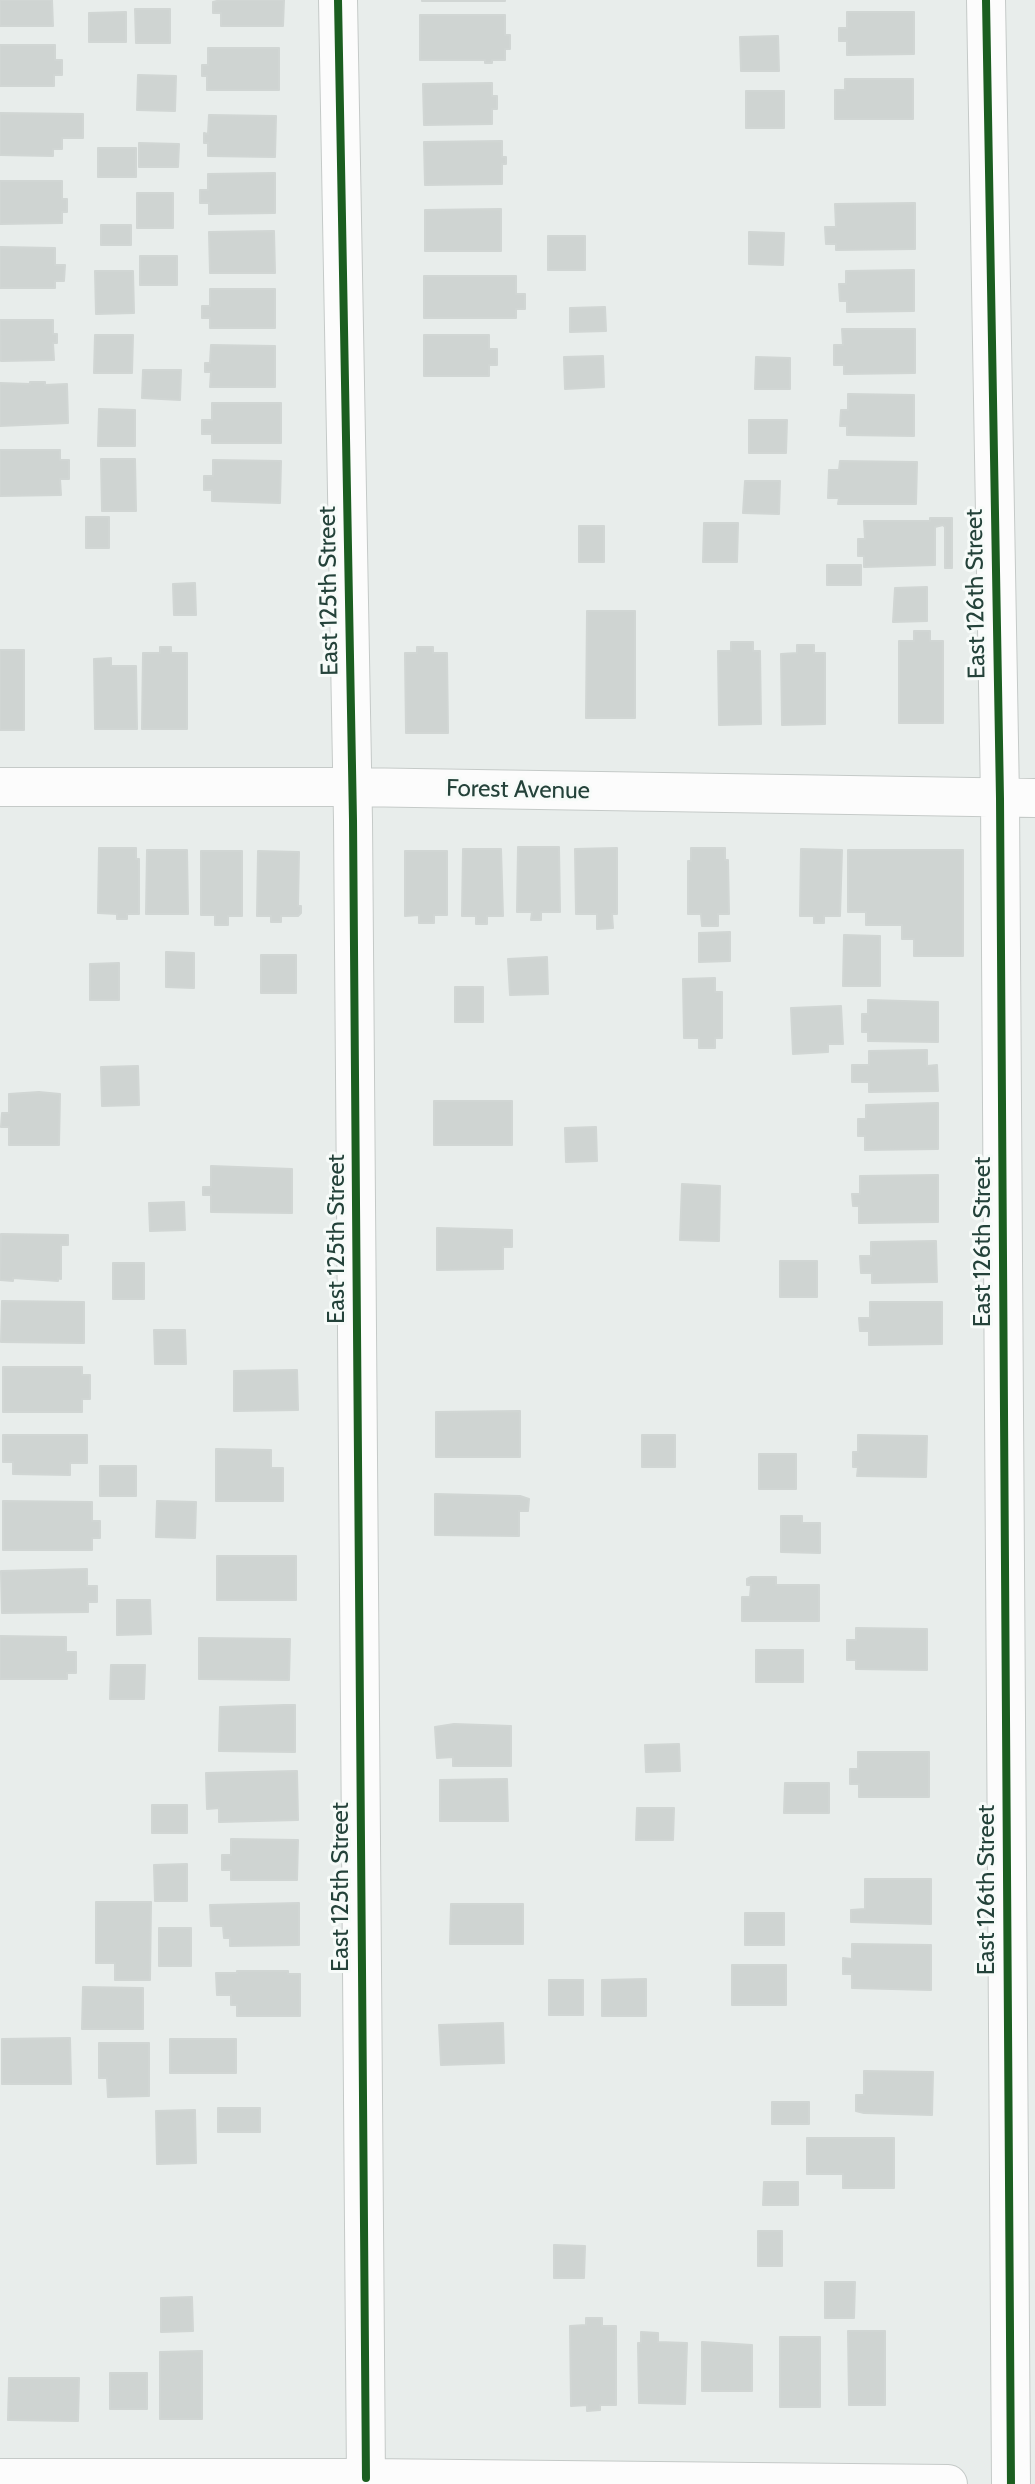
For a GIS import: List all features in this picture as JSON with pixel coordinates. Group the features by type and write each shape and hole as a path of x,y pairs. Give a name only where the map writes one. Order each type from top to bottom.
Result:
{"street":[{"name":"East 125th Street","path":"338,0 353,787 366,2478"},
{"name":"East 126th Street","path":"986,0 1017,798 1011,2484"},
{"name":"Forest Avenue","path":"0,787 353,787 1017,798"},
{"path":"0,2478 948,2484"}],"building":[{"path":"0,0 52,0 53,26 0,26"},
{"path":"284,0 283,26 221,26 221,13 213,13 213,2"},
{"path":"505,0 505,1 422,1"},
{"path":"135,9 170,9 170,43 136,43"},
{"path":"126,12 126,42 89,42 89,13"},
{"path":"847,12 914,12 914,54 847,55 847,41 839,41 839,28 847,28"},
{"path":"420,15 505,15 505,35 510,35 510,49 505,49 505,60 492,60 492,63 485,63 485,60 420,60"},
{"path":"778,36 779,71 741,71 740,37"},
{"path":"0,45 55,45 55,60 62,60 62,75 54,75 54,86 0,86"},
{"path":"208,48 279,48 279,90 207,90 207,76 202,76 202,65 208,65"},
{"path":"138,75 176,76 175,111 137,110"},
{"path":"845,79 913,79 913,119 835,119 835,90 845,90"},
{"path":"492,83 492,96 497,96 497,109 492,109 492,124 424,125 423,84"},
{"path":"746,91 784,91 784,128 746,128"},
{"path":"0,113 83,114 83,138 62,138 62,149 53,149 53,156 0,155"},
{"path":"209,115 276,116 275,157 208,156 204,133 208,134"},
{"path":"502,141 502,157 506,157 506,164 502,164 502,184 425,185 424,142"},
{"path":"139,143 179,144 178,167 139,167"},
{"path":"98,148 136,148 136,177 98,177"},
{"path":"275,173 275,213 209,214 209,203 200,203 200,190 208,190 208,174"},
{"path":"0,181 62,181 62,199 67,199 67,212 62,212 62,223 0,224"},
{"path":"137,193 173,193 173,228 137,228"},
{"path":"915,203 915,249 836,250 836,244 826,244 825,227 836,227 835,204"},
{"path":"501,209 501,251 425,251 425,210"},
{"path":"101,225 131,225 131,245 101,245"},
{"path":"274,231 275,273 210,273 209,232"},
{"path":"749,232 784,233 783,265 749,264"},
{"path":"548,236 585,236 585,270 548,270"},
{"path":"0,247 55,248 55,265 65,265 64,281 55,281 55,288 0,288"},
{"path":"140,256 177,256 177,285 140,285"},
{"path":"914,270 914,311 847,312 847,301 840,301 839,284 846,284 846,271"},
{"path":"95,271 133,271 134,313 96,314"},
{"path":"424,276 516,276 516,294 525,294 525,309 516,309 516,318 424,318"},
{"path":"210,289 275,289 275,328 210,328 210,318 202,318 202,306 210,306"},
{"path":"605,307 606,331 570,332 570,308"},
{"path":"0,320 53,320 53,334 57,334 57,343 53,343 54,360 1,361"},
{"path":"842,329 915,329 915,373 844,374 844,365 834,365 834,345 843,345"},
{"path":"95,335 133,335 132,373 94,373"},
{"path":"424,335 489,335 489,349 497,349 497,365 489,365 489,376 424,376"},
{"path":"211,345 275,346 275,387 210,387 211,372 205,372 205,363 210,363"},
{"path":"603,356 604,387 565,389 564,357"},
{"path":"756,357 790,358 790,389 755,389"},
{"path":"143,370 181,370 180,400 142,398"},
{"path":"0,383 67,384 68,423 0,426"},
{"path":"848,394 914,395 914,436 847,435 847,426 840,426 841,410 848,410"},
{"path":"212,403 281,403 281,443 212,443 212,434 202,434 202,420 212,420"},
{"path":"99,409 135,410 135,446 98,446"},
{"path":"749,420 787,420 786,453 749,453"},
{"path":"0,450 60,450 60,460 69,460 69,479 60,479 61,495 0,496"},
{"path":"101,459 135,459 136,511 102,511"},
{"path":"213,460 281,461 280,503 212,501 212,490 204,490 204,476 213,476"},
{"path":"840,461 917,462 916,504 838,504 839,498 828,498 829,470 839,470"},
{"path":"745,481 780,481 779,514 743,513"},
{"path":"86,517 109,517 109,548 86,548"},
{"path":"930,518 952,518 952,568 945,568 943,525 935,527 935,565 864,567 864,556 858,556 858,539 865,539 864,521 930,521"},
{"path":"704,523 738,523 737,562 703,562"},
{"path":"579,526 604,526 604,562 579,562"},
{"path":"827,565 861,565 861,585 827,585"},
{"path":"195,583 196,615 174,615 173,584"},
{"path":"927,587 927,621 893,622 895,588"},
{"path":"587,611 635,611 635,718 586,718"},
{"path":"914,631 930,631 930,641 943,641 943,723 899,723 899,641 914,641"},
{"path":"731,642 753,642 753,651 760,651 761,724 719,725 718,651 731,651"},
{"path":"797,645 814,645 814,653 825,653 825,724 782,725 781,654 797,653"},
{"path":"160,647 171,647 171,653 187,653 187,729 142,729 143,653 160,653"},
{"path":"417,647 433,647 433,653 447,653 448,733 406,733 405,653 417,653"},
{"path":"0,650 24,650 24,730 0,730"},
{"path":"111,658 111,666 136,666 137,729 95,729 94,659"},
{"path":"518,847 559,847 560,912 541,912 541,920 531,920 532,912 517,912"},
{"path":"99,848 136,848 136,859 139,859 139,914 127,914 127,919 117,919 117,914 98,913"},
{"path":"617,848 617,914 612,914 613,928 597,929 597,914 576,914 575,849"},
{"path":"691,848 725,848 729,914 718,914 718,926 702,926 701,914 688,914 688,861 691,861"},
{"path":"463,849 501,849 503,916 487,916 487,924 476,924 476,916 462,916"},
{"path":"801,849 842,850 840,916 824,916 824,923 814,923 814,916 800,916"},
{"path":"147,850 187,850 188,914 146,914"},
{"path":"848,850 963,850 963,956 914,956 914,939 902,939 902,925 866,925 866,912 848,912"},
{"path":"201,851 242,851 242,916 228,916 228,925 215,925 215,915 201,915"},
{"path":"258,851 299,852 298,906 301,906 301,913 298,916 281,916 281,922 271,922 271,916 257,916"},
{"path":"405,851 447,851 447,915 434,915 434,923 419,923 419,915 405,916"},
{"path":"730,932 730,961 699,962 699,933"},
{"path":"844,935 880,936 880,986 843,986"},
{"path":"166,952 194,953 194,988 166,987"},
{"path":"261,955 296,955 296,993 261,993"},
{"path":"547,957 548,994 510,995 508,959"},
{"path":"119,963 119,1000 90,1000 90,964"},
{"path":"715,978 715,992 722,992 722,1038 715,1038 715,1048 699,1048 699,1038 684,1038 683,979"},
{"path":"455,987 483,987 483,1022 455,1022"},
{"path":"868,1000 938,1002 938,1042 868,1041 868,1032 862,1032 862,1014 868,1014"},
{"path":"841,1006 843,1044 828,1044 828,1052 793,1054 791,1008"},
{"path":"927,1050 927,1066 937,1065 938,1091 869,1092 869,1082 852,1082 852,1065 869,1065 869,1051"},
{"path":"138,1066 139,1105 102,1106 101,1067"},
{"path":"9,1094 60,1094 59,1145 9,1145 9,1127 1,1127 2,1113 9,1113"},
{"path":"434,1101 512,1101 512,1145 434,1145"},
{"path":"938,1103 938,1149 865,1150 865,1136 858,1136 858,1119 866,1119 866,1105"},
{"path":"596,1127 597,1161 566,1162 565,1128"},
{"path":"211,1166 292,1169 292,1213 211,1212 211,1195 203,1195 203,1187 211,1187"},
{"path":"938,1175 938,1222 859,1223 859,1206 853,1206 852,1194 860,1194 860,1176"},
{"path":"682,1184 720,1186 719,1241 680,1240"},
{"path":"184,1202 185,1230 150,1231 149,1203"},
{"path":"437,1228 512,1230 512,1247 503,1247 503,1269 437,1270"},
{"path":"1,1234 68,1235 68,1245 61,1245 61,1279 0,1280"},
{"path":"936,1241 937,1282 872,1283 872,1273 861,1273 860,1256 871,1256 871,1242"},
{"path":"780,1261 817,1261 817,1297 780,1297"},
{"path":"113,1263 144,1263 144,1299 113,1299"},
{"path":"2,1301 84,1302 84,1343 1,1342"},
{"path":"870,1302 942,1302 942,1344 869,1345 869,1331 860,1331 859,1318 870,1318"},
{"path":"154,1330 185,1330 186,1364 155,1364"},
{"path":"3,1367 82,1367 82,1375 90,1375 90,1399 82,1399 82,1412 3,1412"},
{"path":"297,1370 298,1410 234,1411 234,1371"},
{"path":"520,1411 520,1457 436,1457 436,1412"},
{"path":"3,1435 87,1435 87,1463 70,1463 70,1475 13,1474 13,1462 3,1462"},
{"path":"642,1435 675,1435 675,1467 642,1467"},
{"path":"858,1435 927,1436 926,1477 857,1476 858,1467 853,1467 853,1452 858,1452"},
{"path":"216,1449 271,1450 271,1468 283,1468 283,1501 216,1501"},
{"path":"759,1454 796,1454 796,1489 759,1489"},
{"path":"100,1466 136,1466 136,1496 100,1496"},
{"path":"435,1494 520,1496 529,1499 528,1511 519,1511 519,1536 435,1535"},
{"path":"3,1501 92,1502 92,1521 100,1521 100,1538 92,1538 92,1550 3,1550"},
{"path":"157,1501 196,1502 195,1538 156,1537"},
{"path":"781,1516 802,1516 802,1523 820,1523 820,1553 781,1552"},
{"path":"217,1556 296,1556 296,1600 217,1600"},
{"path":"87,1569 87,1586 97,1586 97,1602 88,1602 88,1612 2,1613 1,1571"},
{"path":"776,1577 776,1585 819,1585 819,1621 742,1621 742,1597 750,1597 751,1585 747,1585 747,1579"},
{"path":"117,1600 150,1600 151,1634 117,1635"},
{"path":"856,1628 927,1629 927,1670 856,1669 856,1660 847,1660 847,1640 856,1640"},
{"path":"0,1636 66,1637 66,1652 76,1652 76,1673 67,1673 67,1679 0,1679"},
{"path":"199,1638 290,1639 289,1680 199,1679"},
{"path":"756,1650 803,1650 803,1682 756,1682"},
{"path":"111,1665 145,1665 144,1699 110,1699"},
{"path":"295,1705 295,1752 219,1751 220,1707"},
{"path":"454,1724 511,1726 511,1766 453,1766 453,1757 437,1758 435,1727"},
{"path":"679,1744 680,1771 646,1772 645,1745"},
{"path":"858,1752 929,1752 929,1797 859,1797 859,1784 850,1784 850,1769 858,1769"},
{"path":"297,1771 298,1820 219,1822 219,1808 207,1809 206,1773"},
{"path":"507,1779 508,1821 440,1821 440,1780"},
{"path":"785,1783 829,1783 829,1813 784,1813"},
{"path":"152,1805 187,1805 187,1833 152,1833"},
{"path":"637,1808 674,1808 673,1840 636,1840"},
{"path":"231,1839 298,1840 297,1880 231,1880 231,1870 222,1870 222,1855 231,1855"},
{"path":"187,1864 187,1901 155,1901 154,1865"},
{"path":"865,1879 931,1879 931,1924 851,1922 851,1910 865,1909"},
{"path":"96,1902 151,1902 150,1980 115,1980 115,1963 96,1963"},
{"path":"299,1903 299,1945 230,1946 230,1938 224,1938 223,1926 211,1926 210,1905"},
{"path":"451,1904 523,1904 523,1944 450,1944"},
{"path":"745,1913 784,1913 784,1945 745,1945"},
{"path":"159,1928 191,1928 191,1966 159,1966"},
{"path":"852,1944 931,1945 931,1990 852,1988 852,1974 843,1974 843,1958 852,1959"},
{"path":"732,1965 786,1965 786,2005 732,2005"},
{"path":"288,1971 288,1974 300,1974 300,2016 237,2016 237,2005 231,2005 231,1995 217,1995 216,1973"},
{"path":"646,1979 646,2016 602,2016 602,1980"},
{"path":"549,1980 583,1980 583,2015 549,2015"},
{"path":"83,1987 143,1988 143,2029 82,2029"},
{"path":"503,2023 504,2063 441,2065 439,2025"},
{"path":"70,2038 71,2084 2,2084 2,2039"},
{"path":"170,2039 236,2039 236,2073 170,2073"},
{"path":"99,2043 149,2043 149,2096 108,2097 107,2078 99,2078"},
{"path":"864,2071 933,2072 932,2115 856,2111 856,2095 864,2095"},
{"path":"772,2102 809,2102 809,2124 772,2124"},
{"path":"218,2108 260,2108 260,2132 218,2132"},
{"path":"195,2110 196,2163 157,2164 156,2111"},
{"path":"807,2138 894,2138 894,2188 843,2188 843,2174 807,2174"},
{"path":"764,2182 798,2182 798,2205 763,2205"},
{"path":"758,2231 782,2231 782,2266 758,2266"},
{"path":"554,2245 585,2246 584,2278 554,2278"},
{"path":"825,2282 855,2282 854,2318 825,2318"},
{"path":"192,2297 193,2331 161,2332 161,2298"},
{"path":"586,2318 602,2318 602,2326 616,2326 616,2405 600,2405 600,2410 587,2411 587,2405 571,2406 570,2326 586,2325"},
{"path":"848,2331 885,2331 885,2405 849,2405"},
{"path":"641,2332 658,2333 658,2342 687,2343 685,2404 639,2403 638,2343 641,2343"},
{"path":"780,2337 820,2337 820,2407 780,2407"},
{"path":"702,2342 752,2345 752,2391 702,2391"},
{"path":"202,2351 202,2419 160,2419 160,2352"},
{"path":"110,2373 147,2373 147,2409 110,2409"},
{"path":"9,2378 79,2378 78,2421 8,2420"}],"cycle path":[{"path":"338,0 353,820 366,2478"},
{"path":"986,0 1000,798 1011,2484"}]}
